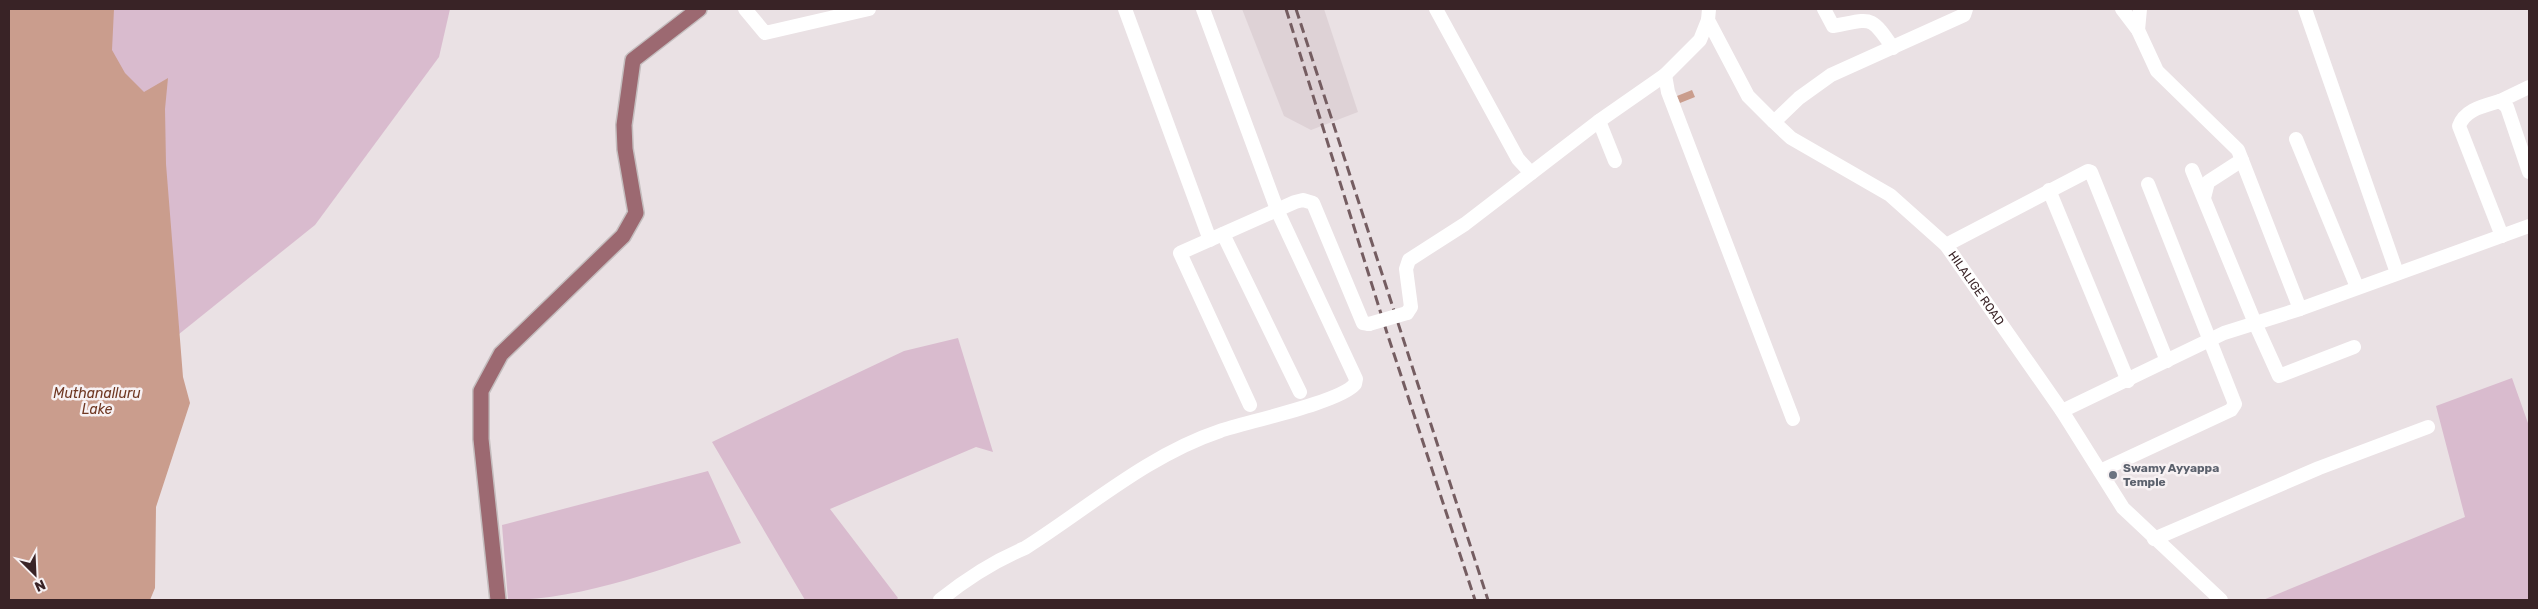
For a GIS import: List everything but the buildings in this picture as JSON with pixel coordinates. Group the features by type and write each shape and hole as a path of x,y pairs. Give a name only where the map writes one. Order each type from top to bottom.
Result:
{"main road":[{"path":"498,600 481,439 481,391 501,354 623,236 636,213 624,149 624,133 633,60 699,9"}],"street":[{"path":"745,9 765,33 869,9"},
{"path":"1125,9 1217,237 1300,392"},
{"path":"940,600 959,585 1002,558 1025,548 1172,450 1219,431 1306,407 1353,387 1356,380 1278,212 1203,9"},
{"path":"1436,9 1518,159 1531,173"},
{"path":"1824,9 1833,26 1866,21 1877,24 1893,48"},
{"path":"1774,122 1799,98 1831,74 1964,15 1966,9"},
{"path":"2122,9 2138,30 2157,71 2238,150 2300,309"},
{"path":"2138,30 2140,9"},
{"path":"2305,9 2397,273"},
{"path":"1250,405 1180,253 1303,200 1313,203 1363,323 1369,324 1407,313 1411,307 1406,269 1409,260 1465,224 1599,121 1665,75 1700,40 1708,14"},
{"name":"HILALIGE ROAD","path":"1708,14 1748,96 1774,122 1791,138 1890,195 1946,245 2062,411 2123,508 2221,600"},
{"path":"1665,75 1668,92 1793,420"},
{"path":"2502,236 2459,126 2462,118 2469,112 2500,101 2529,87"},
{"path":"2500,101 2507,107 2529,172"},
{"path":"1599,121 1615,161"},
{"path":"2296,139 2357,287"},
{"path":"2204,198 2208,182 2242,160"},
{"path":"2192,170 2277,373 2281,376 2354,347"},
{"path":"1946,245 2088,171 2094,175 2167,361"},
{"path":"2100,471 2231,410 2235,404 2234,397 2148,184"},
{"path":"2049,190 2128,381"},
{"path":"2062,411 2210,340 2529,226"},
{"path":"2154,539 2319,468 2428,427"}],"shaded area":[{"path":"9,9 450,9 439,57 315,225 138,367"},
{"path":"1242,9 1324,9 1358,112 1311,130 1284,116"},
{"path":"958,338 993,452 976,447 830,509 898,598 896,600 805,600 712,442 904,351"},
{"path":"2512,378 2529,426 2529,600 2263,600 2465,517 2436,406"},
{"path":"708,471 741,543 656,571 596,588 537,598 508,600 502,525"}],"water":[{"name":"Muthanalluru Lake","path":"9,9 114,9 112,50 125,73 144,92 168,78 165,109 166,164 183,377 190,403 156,507 155,588 150,600 9,600"},
{"path":"1692,90 1695,97 1680,103 1677,96"}],"railway":[{"path":"1286,9 1387,333 1475,600"},
{"path":"1296,9 1488,600"}],"place":[{"name":"Swamy Ayyappa Temple","path":"2113,475"}]}
